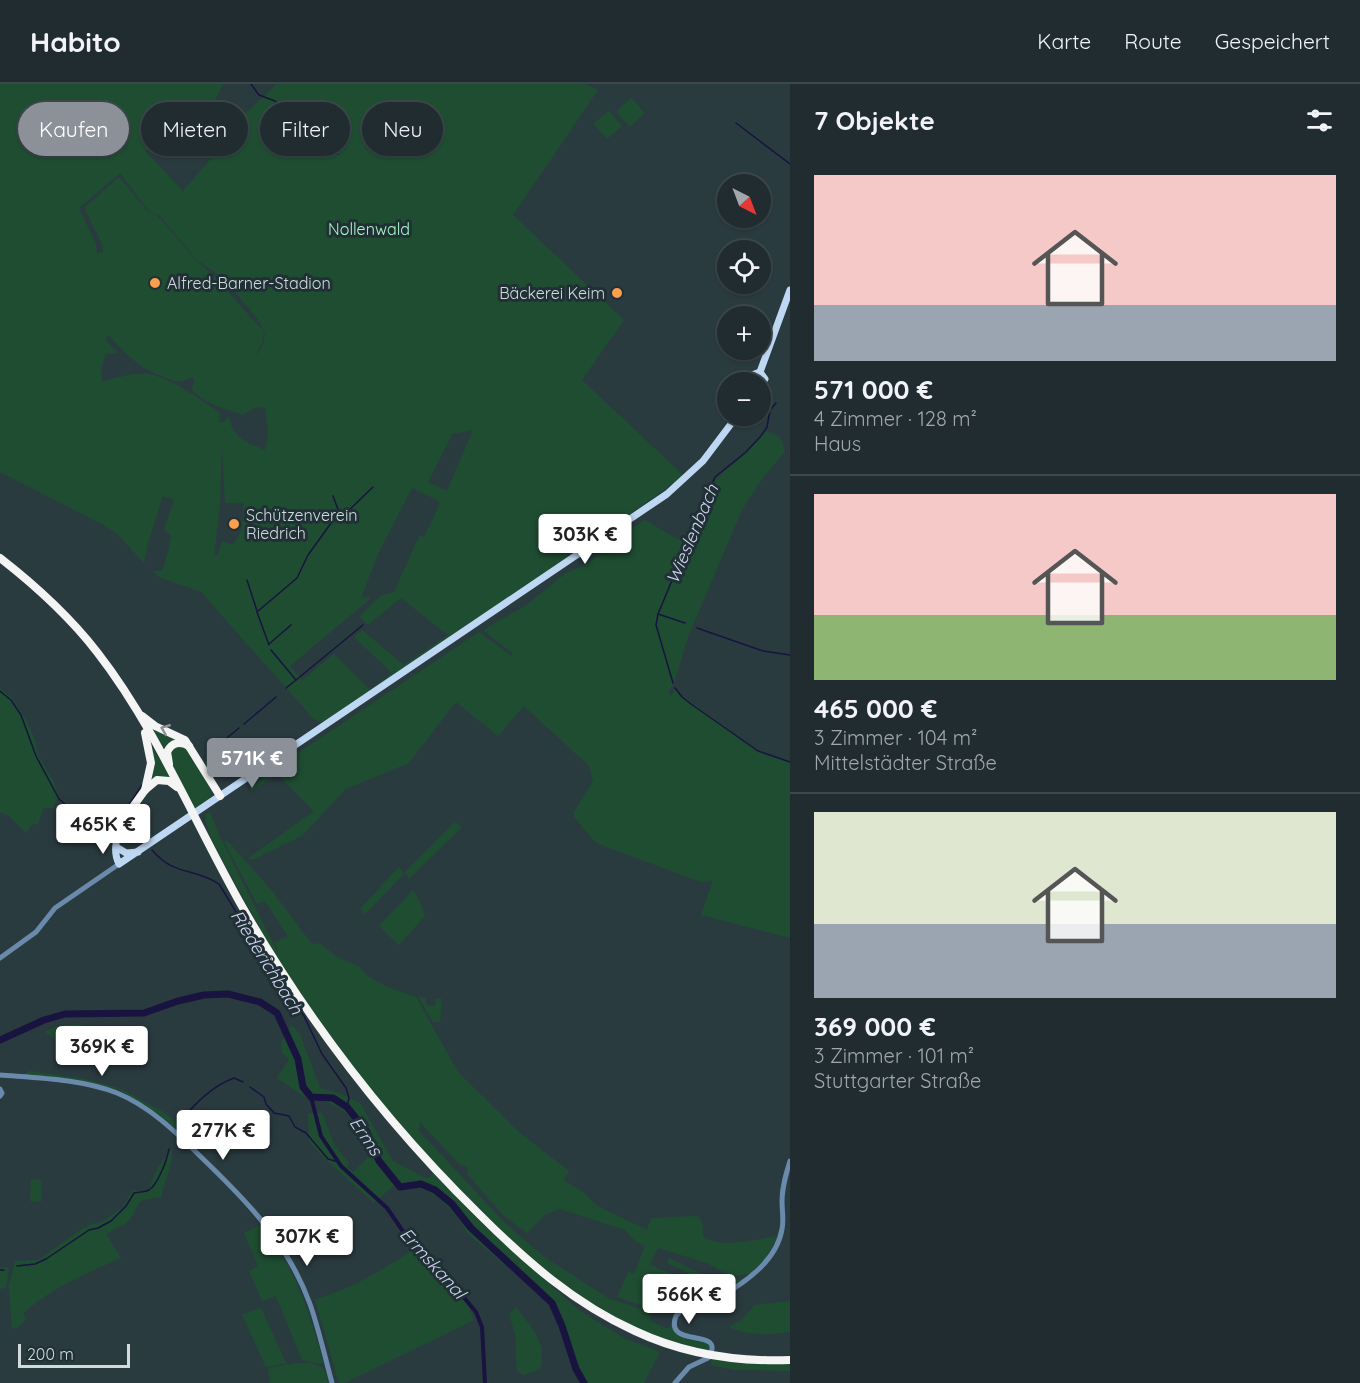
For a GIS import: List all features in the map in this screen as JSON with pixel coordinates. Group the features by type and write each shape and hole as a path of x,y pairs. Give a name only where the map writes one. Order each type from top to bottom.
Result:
{"highway":[{"path":"0,558 43,593 80,631 111,671 140,716 244,910 303,1004 363,1085 432,1166 520,1253 574,1296 605,1316 637,1332 699,1353 754,1360 790,1360"},
{"path":"140,716 155,726 181,737 190,746 220,796"},
{"path":"140,716 151,758 151,770 145,790"},
{"path":"172,776 167,756 170,748 180,742 190,746"},
{"path":"127,815 145,790 158,780 173,783 178,788"}],"main road":[{"path":"760,372 790,290"},
{"path":"127,815 118,834 117,845 122,862 667,494 703,461 729,426"},
{"path":"117,845 123,852 138,852"}],"street":[{"path":"0,958 36,932 54,909 122,862"},
{"path":"0,1075 76,1083 118,1094 148,1111 165,1124 227,1180 264,1221 295,1268 312,1311 332,1383"},
{"path":"675,1383 689,1367 708,1358 711,1350 710,1342 705,1339 678,1333 674,1325 676,1316 684,1309 721,1296 750,1278 767,1259 781,1235 783,1192 790,1161"}],"green space":[{"name":"Nollenwald","path":"0,84 223,84 214,102 141,102 141,156 150,156 183,191 213,156 248,156 248,111 277,84 585,84 598,90 513,215 624,320 582,380 684,476 547,572 326,721 319,722 201,592 159,577 153,571 162,571 168,553 171,535 164,530 174,500 163,496 144,563 118,535 104,525 0,472","holes":["120,173 150,213 159,215 197,260 213,271 236,293 259,321 265,334 263,345 258,353 260,359 257,353 264,332 211,273 197,261 157,215 149,213 119,177 85,207 102,244 103,252 97,253 96,244 79,208","108,335 126,353 152,372 180,382 192,377 194,380 192,390 216,406 243,415 255,408 265,407 268,435 265,450 241,439 233,430 229,416 224,422 219,422 220,413 167,380 149,374 138,374 102,382 101,368 106,354 118,353 105,339","473,430 447,491 428,482 452,434","222,446 225,503 243,503 243,520 236,541 232,545 222,541 218,555 214,556 220,504","412,488 437,500 440,504 424,537 419,536 394,592 381,596 359,616 368,625 401,598 448,635 404,665 362,630 354,637 392,673 370,690 334,654 302,680 290,666 370,599 370,596 361,598 378,554"]},
{"path":"631,98 645,113 630,127 616,112"},
{"path":"609,111 622,126 607,139 593,124"},
{"path":"766,431 780,437 785,451 760,482 742,510 688,637 674,683 668,692 671,696 675,688 681,695 757,750 790,762 790,938 701,915 713,880 701,882 595,842 574,817 574,812 593,781 589,766 524,706 498,736 456,702 409,763 346,789 302,836 252,860 248,858 314,811 277,774 252,791 251,788 271,771 479,632 512,656 512,653 483,630 525,606 566,573 583,566 611,547 627,531 645,520 675,538 692,542 717,478 744,455"},
{"path":"0,688 11,697 26,719 35,740 38,755 54,782 58,796 54,808 43,808 38,824 33,824 26,833 10,817 0,812"},
{"path":"148,724 181,739 165,754"},
{"path":"174,746 186,746 209,785 210,800 193,811 171,764 169,756"},
{"path":"153,748 171,780 150,782"},
{"path":"210,812 220,837 279,955 275,942 288,936 265,901 257,904 224,842 227,840 273,892 311,943 321,944 337,957 358,966 369,977 387,987 416,997 458,1072 520,1133 569,1171 564,1180 584,1193 596,1205 647,1230 651,1218 698,1216 702,1221 703,1236 710,1240 728,1243 778,1236 764,1260 752,1273 731,1277 707,1263 658,1248 650,1265 678,1276 678,1283 704,1290 714,1285 745,1278 711,1298 694,1301 672,1302 660,1287 649,1308 617,1297 628,1272 634,1274 645,1246 635,1241 625,1230 560,1209 546,1214 527,1233 503,1215 467,1174 467,1166 460,1165 420,1122 419,1131 505,1223 543,1256 610,1299 653,1313 650,1321 668,1329 672,1324 679,1336 701,1340 709,1344 710,1352 686,1347 629,1327 567,1288 498,1230 423,1153 348,1062 279,963 211,839 206,823 206,814"},
{"path":"455,822 462,827 409,879 405,872"},
{"path":"399,867 404,874 365,914 360,909"},
{"path":"413,890 425,916 399,945 379,926"},
{"path":"418,996 426,998 426,1005 435,1006 436,999 442,999 440,1022 433,1022"},
{"path":"83,1023 64,1047 45,1032 57,1026"},
{"path":"291,1025 300,1034 320,1088 339,1093 360,1103 393,1161 425,1178 429,1178 433,1173 485,1226 574,1306 626,1339 660,1352 644,1383 586,1383 552,1305 467,1233 442,1201 422,1189 393,1186 374,1203 323,1157 309,1141 308,1113 322,1113 335,1146 349,1163 347,1167 353,1172 373,1153 358,1126 346,1113 330,1103 319,1100 316,1095 305,1097 277,1078 289,1059 282,1053 281,1043"},
{"path":"29,1071 85,1079 118,1088 117,1090 24,1075"},
{"path":"121,1089 165,1113 195,1139 192,1141 162,1117 120,1091"},
{"path":"172,1149 161,1197 143,1200 126,1223 106,1234 121,1258 45,1296 23,1314 26,1319 18,1327 12,1329 9,1286 15,1261 41,1258 79,1231 91,1224 102,1222 123,1207 133,1189 148,1190 158,1167"},
{"path":"31,1179 42,1180 41,1202 30,1201"},
{"path":"261,1224 283,1256 299,1289 318,1343 323,1362 320,1364 302,1360 276,1296 262,1301 249,1271 258,1266 244,1233"},
{"path":"419,1246 443,1271 464,1299 474,1320 345,1383 339,1383 315,1299 356,1284"},
{"path":"669,1258 704,1275 702,1280 667,1263"},
{"path":"9,1267 6,1288 0,1289 0,1268"},
{"path":"790,1301 790,1332 759,1334 729,1327 741,1320 755,1305"},
{"path":"516,1307 537,1336 542,1351 540,1369 524,1375 517,1371 515,1334 509,1314"},
{"path":"258,1308 262,1310 286,1363 266,1367 242,1315"},
{"path":"712,1359 748,1364 790,1364 790,1371 734,1370 711,1365"},
{"path":"295,1363 311,1363 324,1368 328,1383 270,1383 268,1368"}],"waterway":[{"path":"251,84 259,95 276,102"},
{"path":"736,123 790,164"},
{"name":"Wieslenbach","path":"673,683 656,625 658,614 715,477 746,452 761,436 767,427 770,410 776,403"},
{"path":"339,512 343,516 373,487"},
{"path":"269,645 257,612 297,578 308,555 339,512 333,496"},
{"path":"247,580 257,611"},
{"path":"658,614 685,623"},
{"path":"269,644 291,625"},
{"path":"296,680 363,625"},
{"path":"697,628 763,651 790,655"},
{"path":"271,650 296,680 286,688"},
{"name":"Wieslenbach","path":"675,688 691,704 758,751 790,762"},
{"name":"Riederichbach","path":"0,691 11,700 21,715 36,756 59,799 89,822 117,827"},
{"path":"244,724 276,697"},
{"path":"216,747 239,728"},
{"path":"128,806 142,785"},
{"path":"115,826 120,819"},
{"name":"Riederichbach","path":"124,829 144,842"},
{"name":"Riederichbach","path":"152,850 160,859 169,864 219,884 276,977 304,1016 322,1054 346,1088 349,1098 347,1107"},
{"name":"Erms","path":"0,1040 44,1020 65,1014 144,1013 204,995 228,994 260,1002 277,1013 298,1059 303,1087 311,1097 333,1098 347,1107 367,1132 379,1161 400,1187 421,1184 435,1190 452,1204 471,1228 552,1303 576,1369 584,1383"},
{"path":"180,1121 198,1102 226,1081 234,1078 243,1082"},
{"path":"250,1087 264,1097 266,1104 274,1113 289,1116 295,1127 306,1133 328,1159 338,1162"},
{"name":"Ermskanal","path":"311,1097 321,1136 341,1166 387,1208 411,1243 437,1265 476,1312 482,1327 485,1383"},
{"path":"17,1266 35,1264 46,1259 89,1230 111,1221 126,1206 134,1193 147,1191 156,1183 169,1149"}],"place":[{"name":"Alfred-Barner-Stadion","path":"155,283"},
{"name":"Bäckerei Keim","path":"617,293"},
{"name":"Schützenverein Riedrich","path":"234,524"}]}
